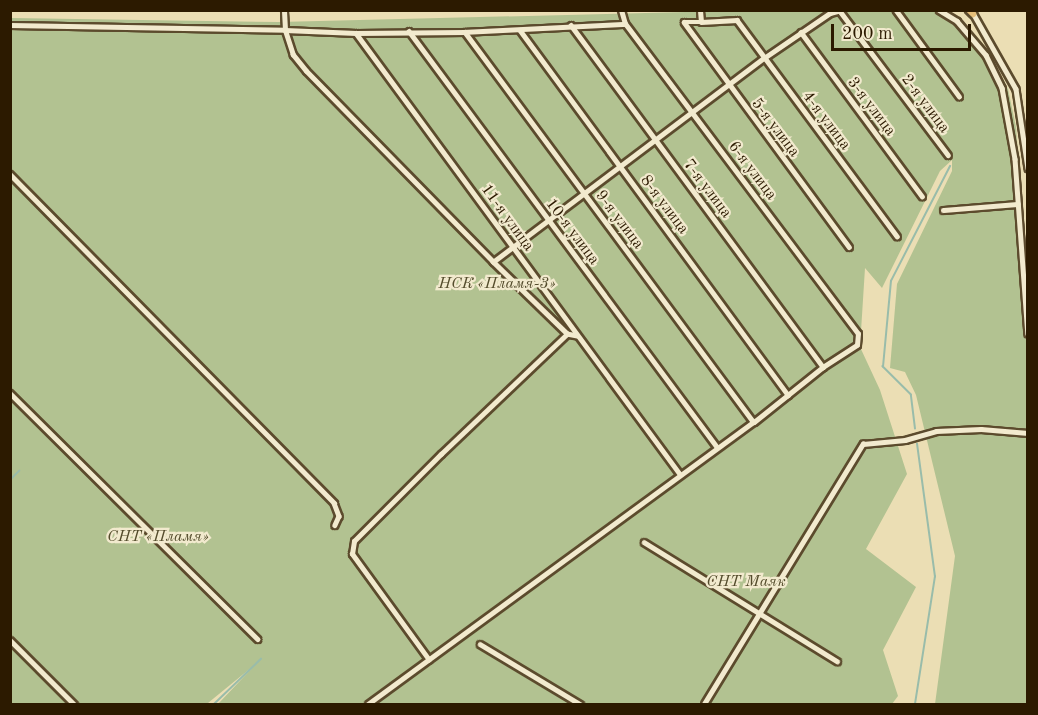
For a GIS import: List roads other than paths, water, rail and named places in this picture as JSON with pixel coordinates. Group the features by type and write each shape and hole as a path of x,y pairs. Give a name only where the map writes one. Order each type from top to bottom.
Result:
{"street":[{"path":"284,10 285,30 293,55 306,71 493,262 567,334 577,336"},
{"name":"6-я улица","path":"621,10 626,24 858,334 857,345 823,368"},
{"path":"700,10 701,22"},
{"path":"493,262 764,58 830,13 841,10"},
{"name":"2-я улица","path":"841,10 948,155"},
{"path":"896,10 959,96"},
{"path":"939,10 957,21 986,55 997,75 1008,116 1018,204 1028,334"},
{"path":"972,11 1016,89 1026,140 1028,168"},
{"name":"4-я улица","path":"701,22 737,20 897,236"},
{"name":"5-я улица","path":"701,22 684,22 849,247"},
{"path":"10,25 356,33 465,32 626,24"},
{"name":"7-я улица","path":"571,25 823,368"},
{"name":"8-я улица","path":"520,30 788,395"},
{"name":"10-я улица","path":"409,31 717,447"},
{"name":"9-я улица","path":"465,32 754,422"},
{"name":"3-я улица","path":"801,32 922,195"},
{"name":"11-я улица","path":"356,33 680,474"},
{"path":"986,55 994,49"},
{"path":"10,174 334,503 339,516 335,525"},
{"path":"943,210 1018,204"},
{"path":"429,660 352,554 354,541 567,334"},
{"path":"368,705 680,474 754,422 823,368"},
{"path":"10,393 258,639"},
{"path":"704,705 863,444 905,440 936,431 981,429 1028,433"},
{"path":"644,542 837,661"},
{"path":"10,640 74,705"},
{"path":"480,644 580,705"}],"waterway":[{"path":"915,429 911,395 883,367 891,281 950,166"},
{"path":"915,704 935,577 917,444"},
{"path":"10,480 19,471"},
{"path":"214,704 261,659"}],"park label":[{"name":"НСК «Пламя-3»","path":"497,284"},
{"name":"СНТ «Пламя»","path":"158,537"},
{"name":"СНТ Маяк","path":"746,582"}]}
